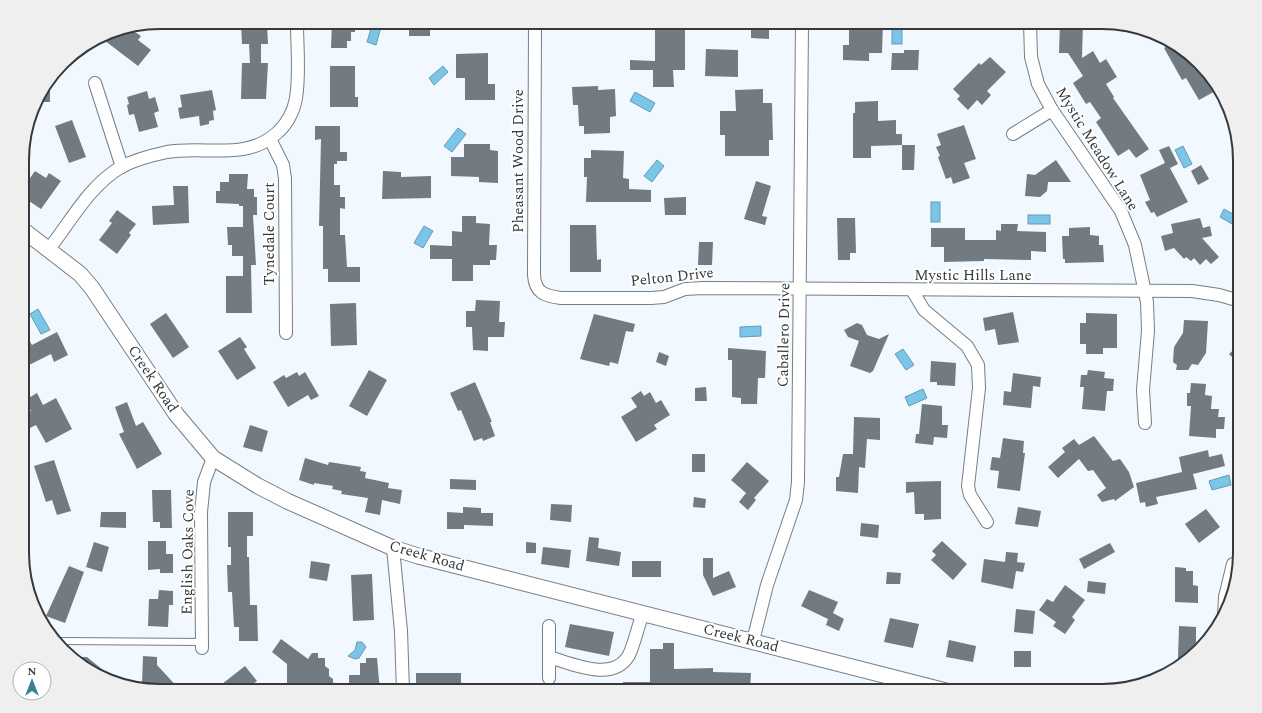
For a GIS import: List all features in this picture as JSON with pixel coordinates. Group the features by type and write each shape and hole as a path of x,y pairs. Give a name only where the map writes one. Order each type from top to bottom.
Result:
{"street":[{"path":"49,249 90,194 104,179 122,167 167,152 245,150 270,139 282,129 288,119 296,99 297,29"},
{"name":"Pheasant Wood Drive","path":"534,29 534,275 537,288 546,296"},
{"name":"Caballero Drive","path":"753,641 767,585 796,500 798,482 801,288 802,29"},
{"name":"Mystic Meadow Lane","path":"1030,29 1030,50 1034,70 1044,96 1120,211 1135,245 1146,291 1148,331 1143,390 1145,423"},
{"path":"95,84 122,167"},
{"path":"1013,134 1052,110"},
{"name":"Tynedale Court","path":"270,139 283,165 285,178 286,333"},
{"name":"Creek Road","path":"29,234 80,274 92,288 176,414 212,458 281,498 393,548 418,556 919,684"},
{"name":"Pelton Drive","path":"546,296 561,298 651,298 664,297 685,289 801,288"},
{"name":"Mystic Hills Lane","path":"801,288 1192,291 1219,294 1233,299"},
{"path":"912,290 924,310 967,346 978,365 979,388 968,486 970,495 987,522"},
{"name":"English Oaks Cove","path":"203,645 202,512 204,482 212,458"},
{"path":"393,548 401,631 403,684"},
{"path":"1225,598 1232,569"},
{"path":"549,658 603,670 614,668 626,659 630,653 643,613"},
{"path":"549,626 549,678"}],"lane":[{"path":"64,641 203,645"}],"water":[{"path":"371,29 380,29 376,45 367,42"},
{"path":"892,29 902,29 902,44 892,44"},
{"path":"443,66 448,72 434,85 429,78"},
{"path":"635,92 655,103 650,112 630,101"},
{"path":"458,128 466,134 452,152 444,146"},
{"path":"1183,146 1192,164 1184,168 1175,150"},
{"path":"657,160 664,166 652,182 644,176"},
{"path":"931,202 940,202 940,222 931,222"},
{"path":"1224,209 1233,214 1233,225 1220,217"},
{"path":"1028,215 1050,215 1050,224 1028,224"},
{"path":"424,226 433,231 423,248 414,243"},
{"path":"38,309 50,330 41,334 30,314"},
{"path":"761,326 761,336 740,337 740,327"},
{"path":"903,349 914,365 906,370 895,354"},
{"path":"923,389 927,398 909,406 905,397"},
{"path":"1229,475 1231,485 1212,490 1209,481"},
{"path":"357,642 362,642 366,647 359,658 355,659 348,656 355,650"}],"building":[{"path":"241,29 267,29 268,44 261,44 261,63 268,63 266,99 241,99 242,63 250,63 249,44 242,44"},
{"path":"332,29 355,29 355,32 351,32 351,41 347,41 347,48 331,48"},
{"path":"409,29 430,29 430,36 409,36"},
{"path":"655,29 685,29 685,70 673,70 674,87 653,87 653,70 630,70 630,60 655,61"},
{"path":"751,29 769,29 769,39 751,38"},
{"path":"849,29 883,29 882,53 869,53 869,61 843,60 843,45 849,45"},
{"path":"1060,29 1083,29 1082,58 1093,51 1100,63 1106,59 1117,77 1106,84 1114,97 1113,98 1149,149 1136,158 1129,149 1118,156 1096,122 1101,118 1090,102 1086,104 1073,83 1083,76 1068,53 1059,53"},
{"path":"135,32 141,36 138,40 151,50 138,66 106,41"},
{"path":"1168,47 1195,67 1214,92 1199,100 1186,78 1182,80 1164,48"},
{"path":"706,49 738,50 738,77 705,76"},
{"path":"904,50 919,50 918,70 891,70 892,53 904,53"},
{"path":"488,53 488,84 495,84 495,100 465,100 465,78 456,78 456,54"},
{"path":"990,57 1006,72 987,91 991,95 982,105 977,100 968,110 957,99 960,96 953,89 979,63 981,65"},
{"path":"330,66 355,66 355,97 358,97 358,107 330,107"},
{"path":"598,86 598,90 615,89 616,116 610,117 610,133 584,134 584,126 579,126 578,105 573,105 572,87"},
{"path":"50,89 50,102 43,102"},
{"path":"763,89 763,103 772,103 773,140 769,140 769,156 725,156 725,135 720,135 720,111 736,111 735,90"},
{"path":"212,90 216,110 213,111 214,120 209,121 209,124 200,126 199,116 180,119 178,108 182,107 180,95"},
{"path":"147,91 149,99 155,97 159,111 154,113 158,127 139,132 134,114 129,115 127,105 129,104 127,97"},
{"path":"878,101 878,121 896,120 896,134 902,134 902,145 871,146 871,158 853,158 853,113 855,113 855,102"},
{"path":"72,120 86,157 69,163 55,126"},
{"path":"964,125 976,159 964,163 970,178 953,184 951,177 946,179 938,157 940,156 936,147 941,145 937,134"},
{"path":"315,126 340,126 340,152 347,152 347,161 337,161 337,164 334,164 334,185 340,185 340,197 345,197 345,209 340,208 340,235 345,235 347,267 360,267 360,282 328,282 328,269 323,269 323,226 319,226 321,139 315,140"},
{"path":"464,144 490,144 490,150 498,151 498,183 479,182 479,177 451,176 451,157 464,157"},
{"path":"902,145 915,145 914,170 902,170"},
{"path":"1169,146 1178,164 1170,168 1188,202 1157,217 1154,212 1151,213 1145,202 1150,200 1140,175 1165,163 1159,150"},
{"path":"591,150 624,151 623,178 629,179 629,189 651,190 651,202 586,202 587,177 584,177 584,158 591,158"},
{"path":"1056,160 1071,182 1048,182 1047,191 1040,197 1025,196 1027,174 1035,175"},
{"path":"1201,165 1209,179 1198,185 1191,171"},
{"path":"35,171 46,178 49,173 61,181 41,209 29,201 29,180"},
{"path":"383,171 401,172 401,177 431,176 431,198 382,199"},
{"path":"229,174 248,174 247,189 254,189 254,197 257,197 257,215 253,215 256,265 251,265 252,313 226,313 226,276 243,276 243,256 232,256 232,245 228,245 227,227 243,227 243,206 239,206 239,204 216,203 216,191 220,191 220,182 229,182"},
{"path":"756,181 771,186 762,216 767,217 765,225 744,219"},
{"path":"173,186 188,186 189,223 153,225 152,206 174,205"},
{"path":"686,197 686,215 665,215 664,198"},
{"path":"117,210 136,224 129,233 131,235 117,254 99,240 112,223 109,221"},
{"path":"462,216 476,216 476,223 490,224 489,245 497,245 496,260 490,260 490,265 473,265 473,281 452,281 452,259 430,259 430,245 452,246 452,231 462,232"},
{"path":"837,218 855,218 856,253 850,253 850,260 838,260"},
{"path":"1200,218 1203,228 1210,226 1212,236 1202,238 1219,257 1211,264 1206,259 1200,265 1194,258 1191,261 1186,257 1184,259 1174,248 1165,251 1161,236 1173,233 1171,224"},
{"path":"1001,224 1018,224 1017,231 1046,232 1046,252 1031,251 1031,260 984,259 984,261 944,262 944,247 931,247 931,228 965,228 965,240 996,240 996,230 1001,231"},
{"path":"570,225 596,225 597,260 601,259 601,272 570,272"},
{"path":"1090,227 1090,235 1099,236 1099,245 1103,245 1104,262 1065,263 1065,259 1063,259 1062,236 1069,236 1069,228"},
{"path":"699,242 713,242 712,265 698,265"},
{"path":"476,300 500,301 499,322 505,322 504,337 488,337 488,351 473,350 472,327 466,327 466,311 475,311"},
{"path":"356,303 357,345 331,346 330,304"},
{"path":"1013,312 1019,342 998,345 995,329 985,331 983,318"},
{"path":"166,313 189,347 173,358 150,324"},
{"path":"1086,313 1117,314 1117,348 1103,348 1103,354 1086,354 1086,344 1080,344 1080,323 1086,323"},
{"path":"594,314 635,324 633,332 626,331 618,364 610,362 609,366 580,359"},
{"path":"1184,320 1208,321 1206,353 1198,365 1192,364 1188,370 1176,370 1177,365 1173,362 1174,347 1183,333"},
{"path":"857,323 862,325 867,335 879,339 889,334 873,371 870,373 850,366 859,341 848,337 844,330"},
{"path":"57,332 68,355 54,362 51,354 29,365 29,340 32,345"},
{"path":"240,337 247,347 244,349 256,368 237,380 218,351"},
{"path":"728,348 766,351 765,378 758,378 757,404 741,404 741,398 732,397 732,360 728,360"},
{"path":"1233,350 1233,358 1229,354"},
{"path":"659,352 669,356 666,366 656,362"},
{"path":"931,361 956,363 955,386 937,385 937,382 930,382"},
{"path":"369,370 387,380 367,416 349,406"},
{"path":"1088,370 1105,372 1104,378 1114,379 1113,391 1107,391 1105,411 1082,409 1084,387 1080,387 1081,375 1087,375"},
{"path":"297,372 299,376 305,372 319,396 311,400 308,395 288,407 273,382 284,375 286,378"},
{"path":"1013,373 1041,377 1040,387 1033,386 1031,408 1003,405 1004,391 1011,392"},
{"path":"475,382 492,422 490,422 495,436 483,441 482,438 474,441 461,410 458,411 450,393"},
{"path":"1191,383 1206,384 1205,395 1212,396 1211,409 1219,409 1218,417 1225,417 1224,429 1216,429 1216,438 1189,436 1191,406 1187,406 1187,393 1190,393"},
{"path":"706,387 707,401 695,401 695,388"},
{"path":"641,391 644,396 650,392 656,403 661,400 670,415 654,425 657,429 636,442 621,417 637,407 631,398"},
{"path":"37,393 43,405 56,398 72,429 46,443 36,425 29,428 29,412 31,411 29,407 29,398"},
{"path":"127,402 136,426 143,422 162,454 137,469 119,434 124,432 115,407"},
{"path":"922,404 942,406 942,425 948,425 947,438 934,437 933,445 915,443 916,434 919,434"},
{"path":"854,417 880,418 880,440 867,439 865,468 859,467 858,493 836,491 836,477 839,477 843,454 853,454"},
{"path":"250,425 268,431 262,452 243,447"},
{"path":"1094,436 1113,461 1120,459 1129,472 1134,487 1115,501 1114,499 1102,502 1097,495 1106,488 1093,470 1088,471 1079,459 1058,478 1048,467 1065,452 1062,448 1074,439 1079,445"},
{"path":"1003,438 1024,441 1023,453 1025,453 1020,491 997,488 999,471 990,470 992,457 1000,458"},
{"path":"1208,450 1209,457 1222,454 1225,466 1193,474 1197,489 1156,497 1158,504 1146,507 1145,502 1140,503 1136,483 1182,472 1179,457"},
{"path":"692,454 705,454 705,472 692,472"},
{"path":"305,458 328,465 329,462 361,467 360,471 366,472 365,478 389,483 388,488 402,490 400,504 382,500 380,515 365,512 368,498 341,494 342,491 332,489 333,486 314,483 314,485 299,480"},
{"path":"54,460 71,511 57,515 52,500 46,502 34,466"},
{"path":"747,462 769,481 754,498 756,500 748,510 739,502 746,493 731,480"},
{"path":"450,479 476,480 476,490 450,489"},
{"path":"941,481 941,519 924,520 924,514 915,514 914,492 906,493 906,482"},
{"path":"152,490 171,490 172,528 160,528 160,522 153,522"},
{"path":"694,497 706,499 705,508 693,507"},
{"path":"551,504 572,505 571,522 550,520"},
{"path":"463,507 481,508 481,513 493,513 493,526 464,525 464,529 447,529 447,512 463,513"},
{"path":"1018,507 1041,511 1038,527 1015,524"},
{"path":"1206,509 1220,527 1199,543 1185,524"},
{"path":"101,512 126,512 126,528 100,527"},
{"path":"228,512 253,512 253,536 247,536 247,557 249,557 250,605 257,605 258,641 239,641 239,627 234,627 232,592 228,592 227,565 231,565 231,547 228,547"},
{"path":"861,523 879,525 878,538 860,536"},
{"path":"589,537 599,538 598,548 621,552 619,566 586,561"},
{"path":"148,541 166,541 166,554 173,554 173,573 160,573 160,569 148,570"},
{"path":"942,541 967,564 953,580 931,560 936,555 932,551"},
{"path":"94,542 109,547 102,572 86,567"},
{"path":"526,542 536,543 536,553 526,553"},
{"path":"1110,543 1115,552 1084,569 1079,559"},
{"path":"543,547 571,550 569,568 541,564"},
{"path":"1006,552 1018,553 1017,562 1025,563 1023,572 1016,571 1013,589 981,582 984,559 1005,562"},
{"path":"703,558 713,558 713,578 729,571 736,587 713,596 703,575"},
{"path":"311,561 330,564 327,581 309,578"},
{"path":"632,561 661,561 661,577 632,577"},
{"path":"69,566 84,572 65,623 46,616"},
{"path":"1175,567 1186,568 1186,571 1193,571 1193,585 1198,586 1198,603 1175,602"},
{"path":"887,572 901,573 900,584 886,584"},
{"path":"372,574 374,620 353,621 351,575"},
{"path":"1088,581 1106,583 1105,594 1087,592"},
{"path":"1065,585 1085,600 1072,617 1075,620 1065,634 1053,626 1056,622 1039,610 1047,599 1053,602"},
{"path":"159,590 173,591 173,605 169,605 168,627 148,626 149,599 158,599"},
{"path":"809,590 838,602 833,613 844,619 839,631 826,625 828,619 801,606"},
{"path":"1016,609 1035,611 1033,634 1014,632"},
{"path":"890,618 919,624 913,648 884,642"},
{"path":"570,624 614,632 609,656 565,647"},
{"path":"1179,626 1196,627 1196,643 1178,659"},
{"path":"281,639 308,659 312,653 318,653 318,658 325,658 325,666 329,669 329,676 333,679 333,684 287,684 287,664 272,652"},
{"path":"949,640 976,646 973,662 946,657"},
{"path":"663,643 674,643 674,669 713,668 713,672 751,673 750,684 623,684 623,682 650,682 650,649 663,649"},
{"path":"1014,651 1031,651 1031,667 1014,667"},
{"path":"143,656 157,657 157,665 175,684 160,684 142,683"},
{"path":"80,657 87,657 104,671"},
{"path":"366,658 377,658 379,684 349,684 349,675 360,675 360,663 366,663"},
{"path":"245,666 257,681 253,684 222,684"},
{"path":"416,673 461,673 461,684 416,684"}]}
